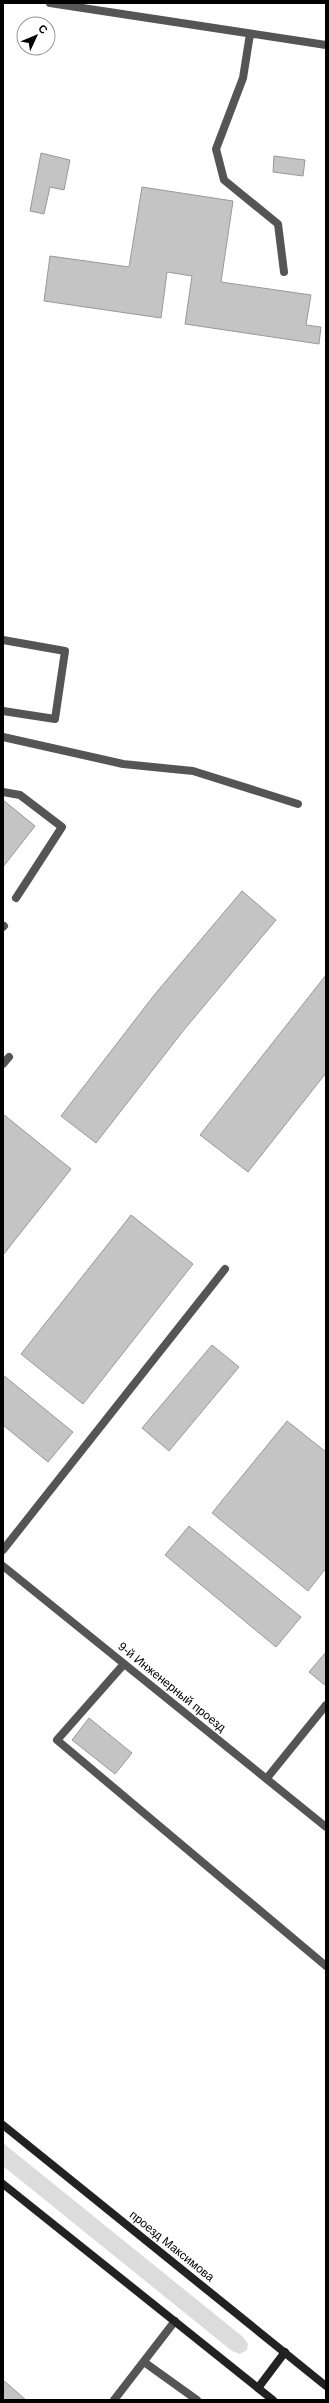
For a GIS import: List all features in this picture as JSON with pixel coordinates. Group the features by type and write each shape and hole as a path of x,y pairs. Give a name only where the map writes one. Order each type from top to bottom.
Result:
{"main road":[{"name":"проезд Максимова","path":"3,2125 326,2386"},
{"path":"3,2184 273,2400"},
{"path":"258,2388 285,2352"}],"street":[{"path":"50,3 326,45"},
{"path":"250,34 243,78 216,149 224,180 278,224 284,272"},
{"path":"3,640 65,651 55,718 3,711"},
{"path":"3,737 124,764 193,771 298,804"},
{"path":"3,792 20,795 62,827 16,898"},
{"path":"3,1064 9,1057"},
{"path":"3,1550 225,1268"},
{"name":"9-й Инженерный проезд","path":"3,1566 326,1827"},
{"path":"124,1664 57,1740 326,1966"},
{"path":"267,1778 326,1704"},
{"path":"114,2400 175,2321"},
{"path":"144,2362 197,2400"}],"shaded area":[{"path":"3,2143 243,2337 248,2344 247,2350 240,2354 232,2351 3,2166"}],"building":[{"path":"41,153 70,160 64,190 50,187 44,214 30,211"},
{"path":"274,156 305,160 303,176 273,172"},
{"path":"142,187 233,201 221,282 311,295 306,325 321,327 319,344 185,324 192,276 167,272 161,318 44,301 50,256 129,267"},
{"path":"3,800 35,826 3,867"},
{"path":"242,891 276,920 183,1031 96,1143 61,1116 155,994"},
{"path":"326,975 326,1073 248,1172 200,1135"},
{"path":"3,1114 71,1169 3,1255"},
{"path":"131,1215 193,1264 83,1404 21,1354"},
{"path":"212,1345 239,1367 169,1451 142,1428"},
{"path":"3,1375 73,1432 48,1462 3,1425"},
{"path":"287,1421 326,1452 326,1568 308,1591 212,1513"},
{"path":"189,1526 301,1617 276,1647 165,1555"},
{"path":"326,1652 326,1686 309,1672"},
{"path":"89,1718 132,1753 115,1774 72,1740"},
{"path":"3,2380 26,2400 3,2400"}]}
